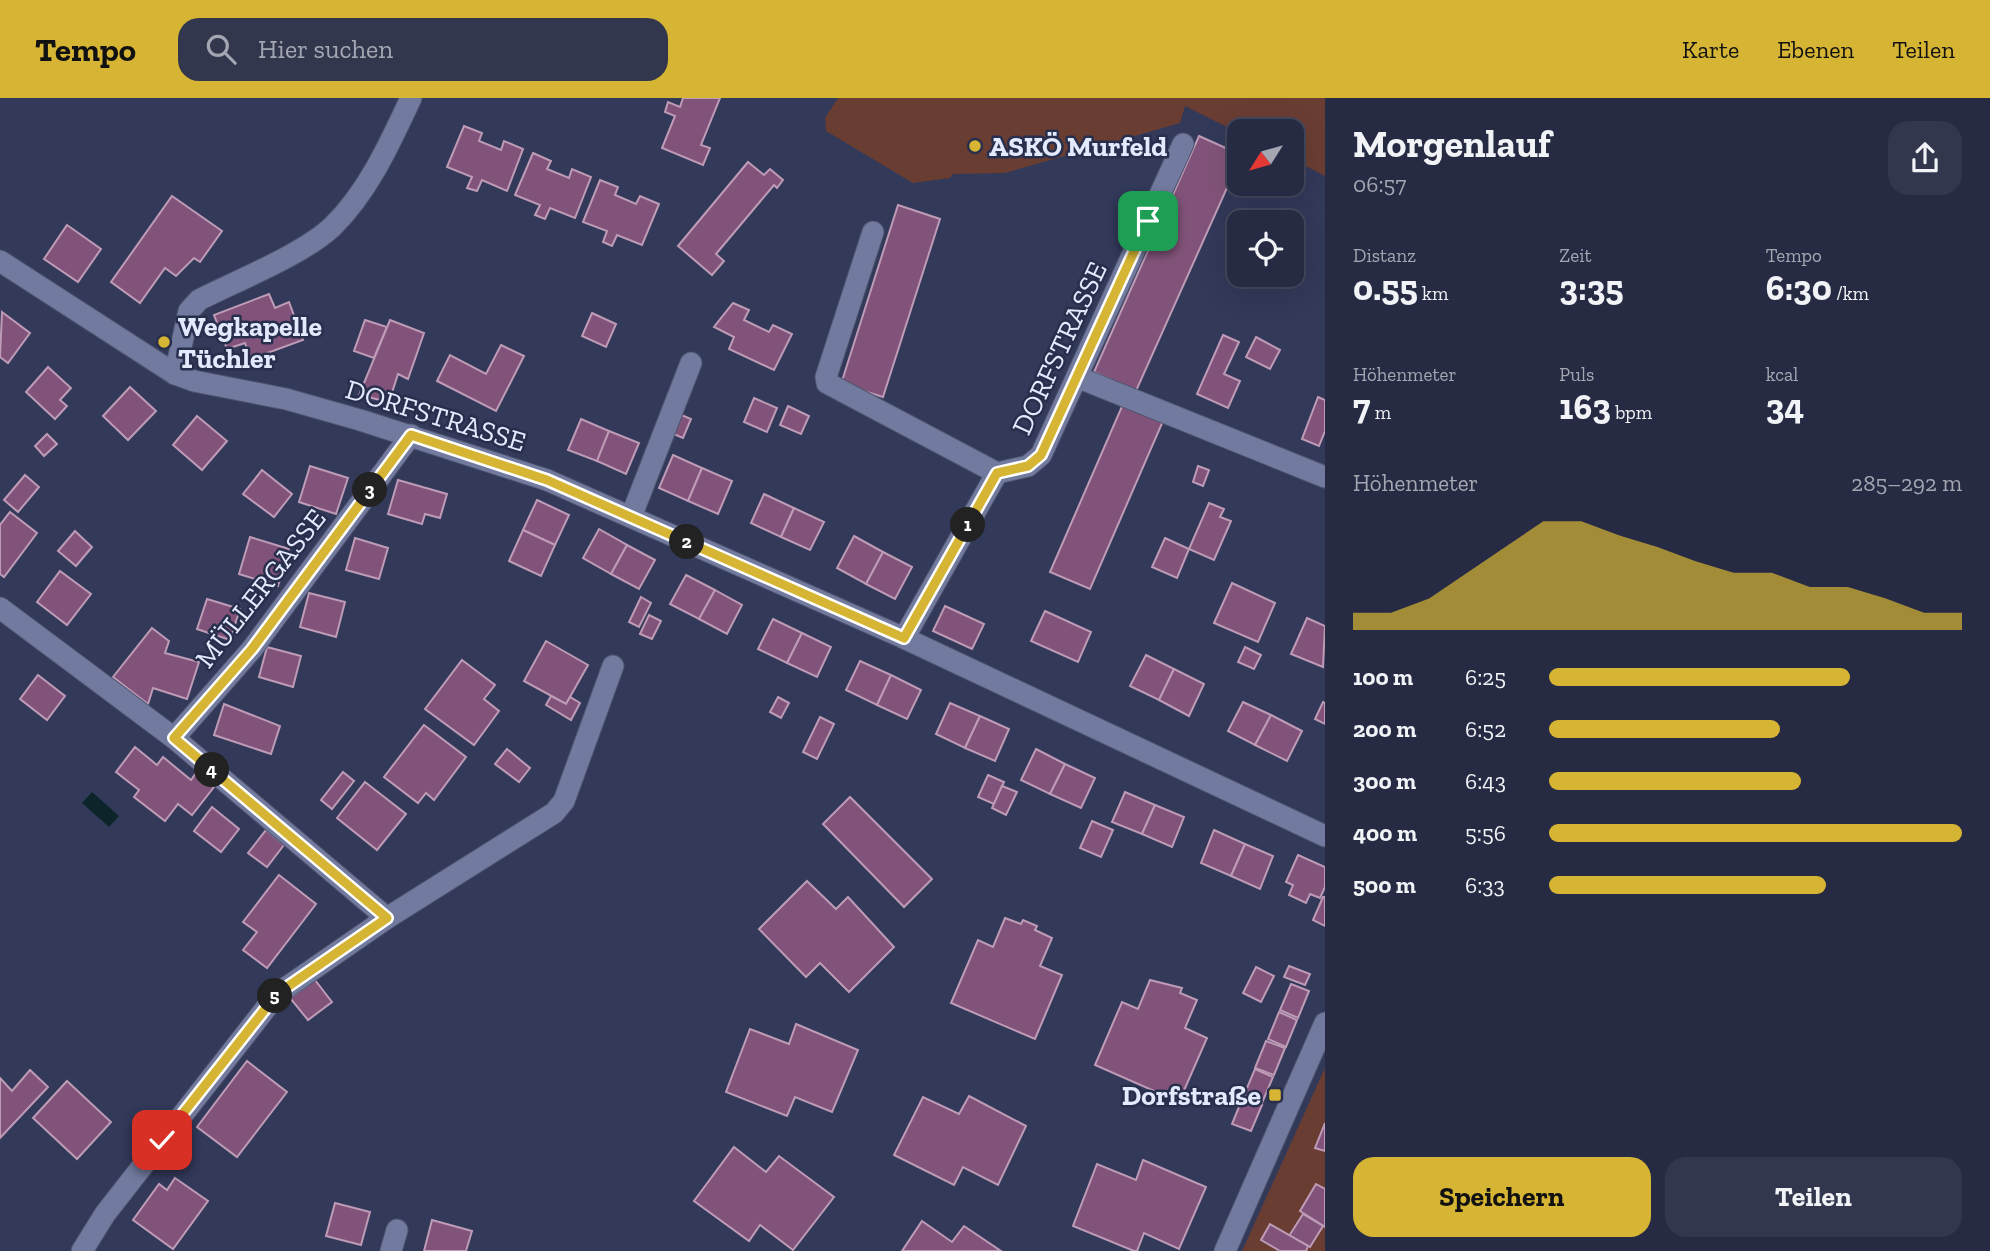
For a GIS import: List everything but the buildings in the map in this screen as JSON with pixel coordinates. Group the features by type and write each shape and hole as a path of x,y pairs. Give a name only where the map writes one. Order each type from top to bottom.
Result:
{"street":[{"path":"175,374 189,311 301,248 333,226 383,159 411,98"},
{"name":"DORFSTRASSE","path":"997,473 1037,462 1183,144"},
{"path":"873,232 825,377 827,383 997,473 904,638"},
{"name":"DORFSTRASSE","path":"0,261 175,374 194,381 286,399 411,435 547,480 904,638 1325,836"},
{"path":"631,517 691,363"},
{"path":"1077,377 1325,477"},
{"name":"MÜLLERGASSE","path":"174,738 252,649 411,435"},
{"path":"0,608 174,738 387,918"},
{"path":"86,1250 105,1214 277,994 387,918 554,813 564,801 613,666"},
{"path":"1225,1251 1325,1024"},
{"path":"391,1251 397,1230"}],"shaded area":[{"name":"ASKÖ Murfeld","path":"838,98 1325,98 1325,176 1304,165 1304,119 1227,119 1227,127 1185,106 1180,123 1005,173 953,174 950,178 913,183 826,131 825,118"},
{"path":"92,792 119,816 109,827 82,803"},
{"path":"1325,1068 1325,1251 1242,1251"}],"place":[{"name":"ASKÖ Murfeld","path":"975,146"},
{"name":"Wegkapelle Tüchler","path":"164,342"},
{"name":"Dorfstraße","path":"1275,1095"}],"route":[{"path":"162,1140 277,994 352,945 387,918 174,738 252,649 411,435 547,480 904,638 997,473 1037,462 1148,221"}]}
